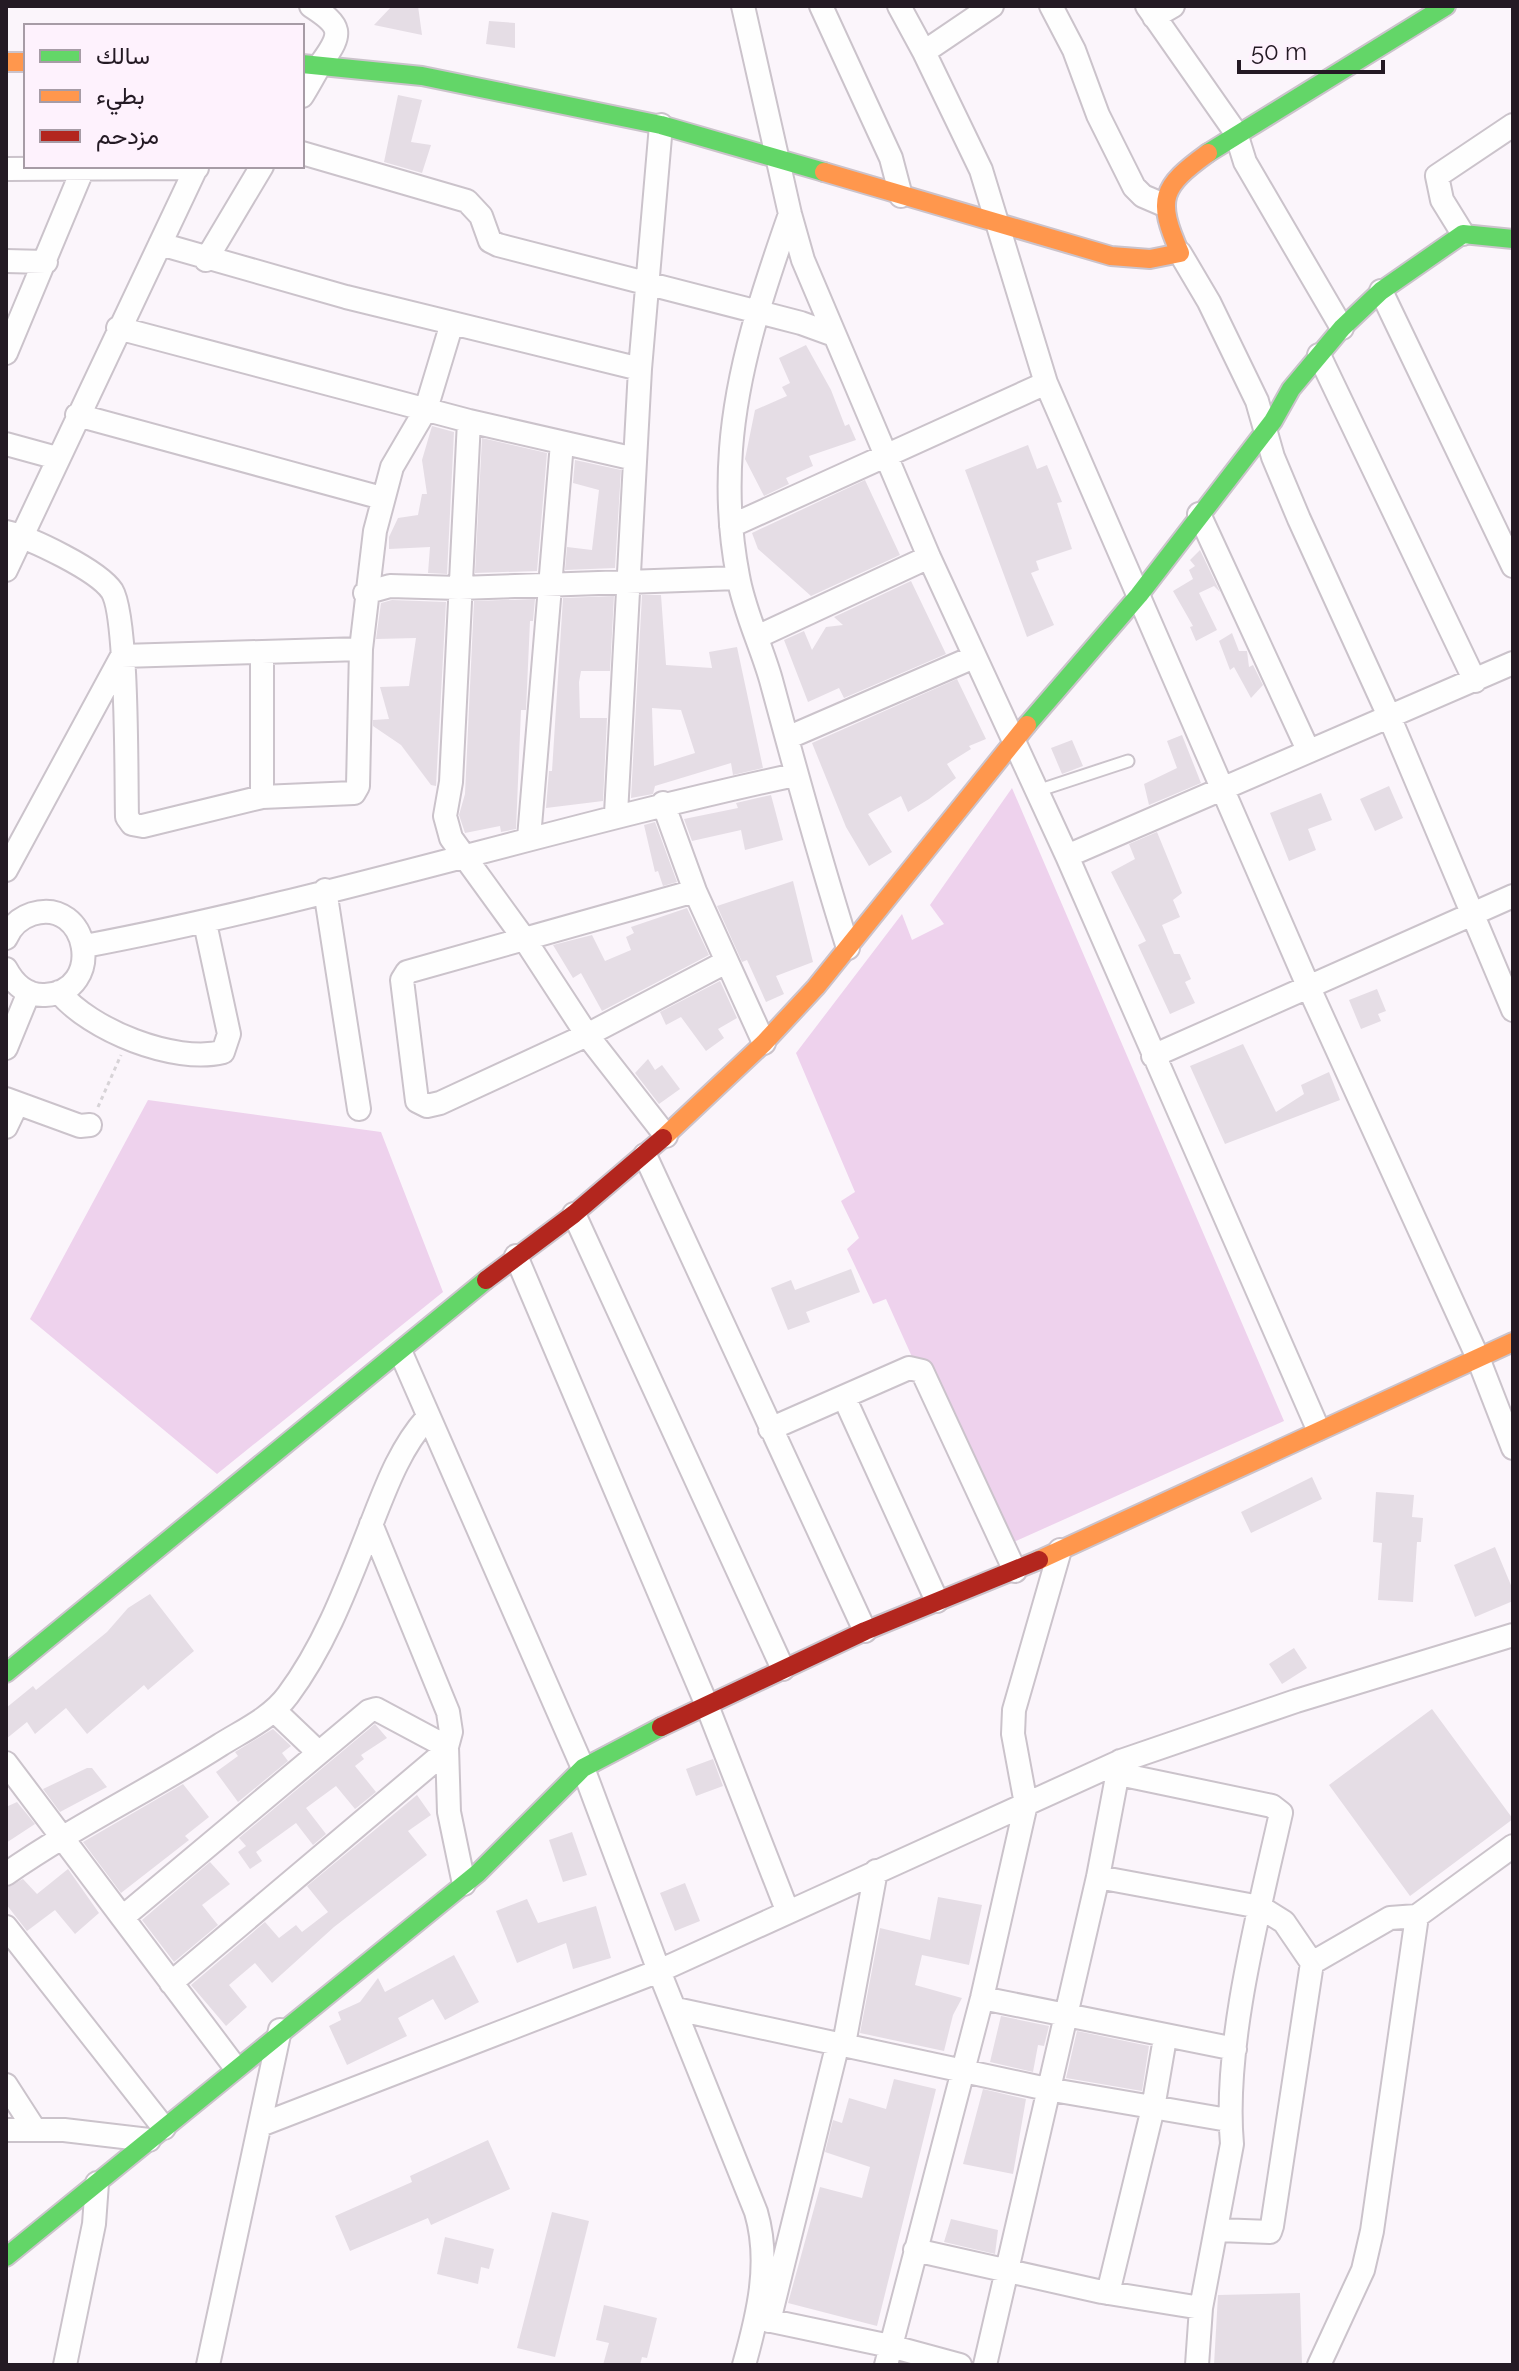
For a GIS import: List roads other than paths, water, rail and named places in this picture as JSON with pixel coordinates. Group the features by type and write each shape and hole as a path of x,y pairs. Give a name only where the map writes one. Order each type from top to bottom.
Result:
{"street":[{"path":"304,89 311,64 336,45 338,33 335,25 311,6"},
{"path":"743,6 803,260 929,557 1067,856 1318,1429"},
{"path":"821,6 891,158 901,196"},
{"path":"899,6 981,170 1046,383 1309,988 1478,1358 1513,1448"},
{"path":"924,52 992,6"},
{"path":"1051,6 1074,50 1098,115 1134,187 1143,196 1164,205"},
{"path":"1446,6 1236,133 1176,176 1164,205 1168,226 1180,253 1241,366 1299,519 1389,716 1470,915 1513,1010"},
{"path":"1158,10 1236,133 1245,162 1342,328"},
{"path":"311,64 422,76 661,125 1111,256 1150,259 1180,253"},
{"path":"616,814 645,285 661,125"},
{"path":"1463,234 1442,200 1437,176 1513,125"},
{"path":"304,154 467,201 481,216 490,241 498,245 756,311 834,335"},
{"path":"6,169 82,171 168,168"},
{"path":"6,570 14,534 57,458 197,168"},
{"path":"206,260 261,168"},
{"path":"6,353 82,171"},
{"path":"790,214 756,311 731,449 731,526 738,578 759,636 795,775 848,948"},
{"path":"6,1673 516,1256 574,1214 645,1155 764,1043 848,948 1139,595 1267,428 1291,389 1342,328 1381,291 1463,234 1513,237"},
{"path":"160,244 206,260 640,369"},
{"path":"6,261 46,262"},
{"path":"1381,291 1513,566"},
{"path":"14,534 106,584 117,604 122,656 127,817 132,824 143,826 262,797 354,793 358,786 365,593 382,498 392,467 426,409 452,323"},
{"path":"118,328 469,421 635,459"},
{"path":"1319,355 1475,681"},
{"path":"731,526 1046,383"},
{"path":"77,415 382,498"},
{"path":"469,421 451,782 445,816 451,838 525,940 587,1035 666,1136"},
{"path":"529,838 562,443"},
{"path":"6,444 57,458"},
{"path":"1199,514 1308,750"},
{"path":"759,636 929,557"},
{"path":"365,593 390,586 459,588 738,578"},
{"path":"122,656 361,649"},
{"path":"262,653 262,797"},
{"path":"6,870 122,656"},
{"path":"787,738 974,657"},
{"path":"1067,856 1513,663"},
{"path":"85,946 205,923 616,814 795,775"},
{"path":"663,803 695,891 764,1043"},
{"path":"325,890 359,1109"},
{"path":"695,891 407,972 402,980 417,1101 427,1106 440,1103 587,1035 726,962"},
{"path":"1153,1056 1513,896"},
{"path":"6,969 19,986 29,992 59,992 80,974 85,946 73,924 51,912 26,916 7,933"},
{"path":"59,992 72,1008 128,1040 179,1052 210,1055 223,1052 229,1034 205,923"},
{"path":"6,1048 29,992"},
{"path":"6,1127 11,1101 80,1126 90,1125"},
{"path":"645,1155 865,1631"},
{"path":"574,1214 783,1669"},
{"path":"516,1256 706,1703 787,1910"},
{"path":"6,2257 235,2067 464,1884 583,1768 706,1703 865,1631 1015,1571 1318,1429 1513,1342"},
{"path":"401,1353 583,1768 762,2232 763,2319"},
{"path":"770,1429 909,1368 922,1371 1015,1571"},
{"path":"844,1397 937,1601"},
{"path":"6,1874 61,1836 111,1811 275,1711 301,1677 337,1610 410,1437 427,1418"},
{"path":"371,1524 451,1722 447,1749 453,1841 464,1884"},
{"path":"888,2355 982,1998 1026,1804 1013,1734 1014,1710 1060,1550"},
{"path":"263,2124 659,1971 787,1910 1026,1804 1296,1701 1513,1635"},
{"path":"123,1917 369,1711 376,1709 447,1749"},
{"path":"275,1711 318,1752"},
{"path":"171,1983 447,1749"},
{"path":"6,1763 235,2067"},
{"path":"985,2365 1098,1877 1120,1768"},
{"path":"1120,1768 1278,1809 1281,1813 1260,1907 1235,2049 1228,2120 1232,2144 1201,2308 1197,2365"},
{"path":"1312,1963 1390,1918 1417,1916 1513,1846"},
{"path":"744,2365 763,2319 841,2044 876,1871"},
{"path":"1098,1877 1260,1907 1284,1922 1312,1963 1270,2232 1257,2234 1218,2230"},
{"path":"1319,2365 1366,2257 1417,1916"},
{"path":"6,1927 157,2134"},
{"path":"982,1998 1165,2038 1235,2049"},
{"path":"676,2009 1047,2089 1228,2120"},
{"path":"208,2365 263,2124 281,2030"},
{"path":"1108,2293 1153,2108 1165,2038"},
{"path":"6,2085 35,2130"},
{"path":"6,2130 157,2134"},
{"path":"65,2365 94,2224 97,2183"},
{"path":"915,2250 1108,2293 1201,2308"},
{"path":"763,2319 888,2355 960,2365"}],"lane":[{"path":"1037,791 1128,761"}]}
